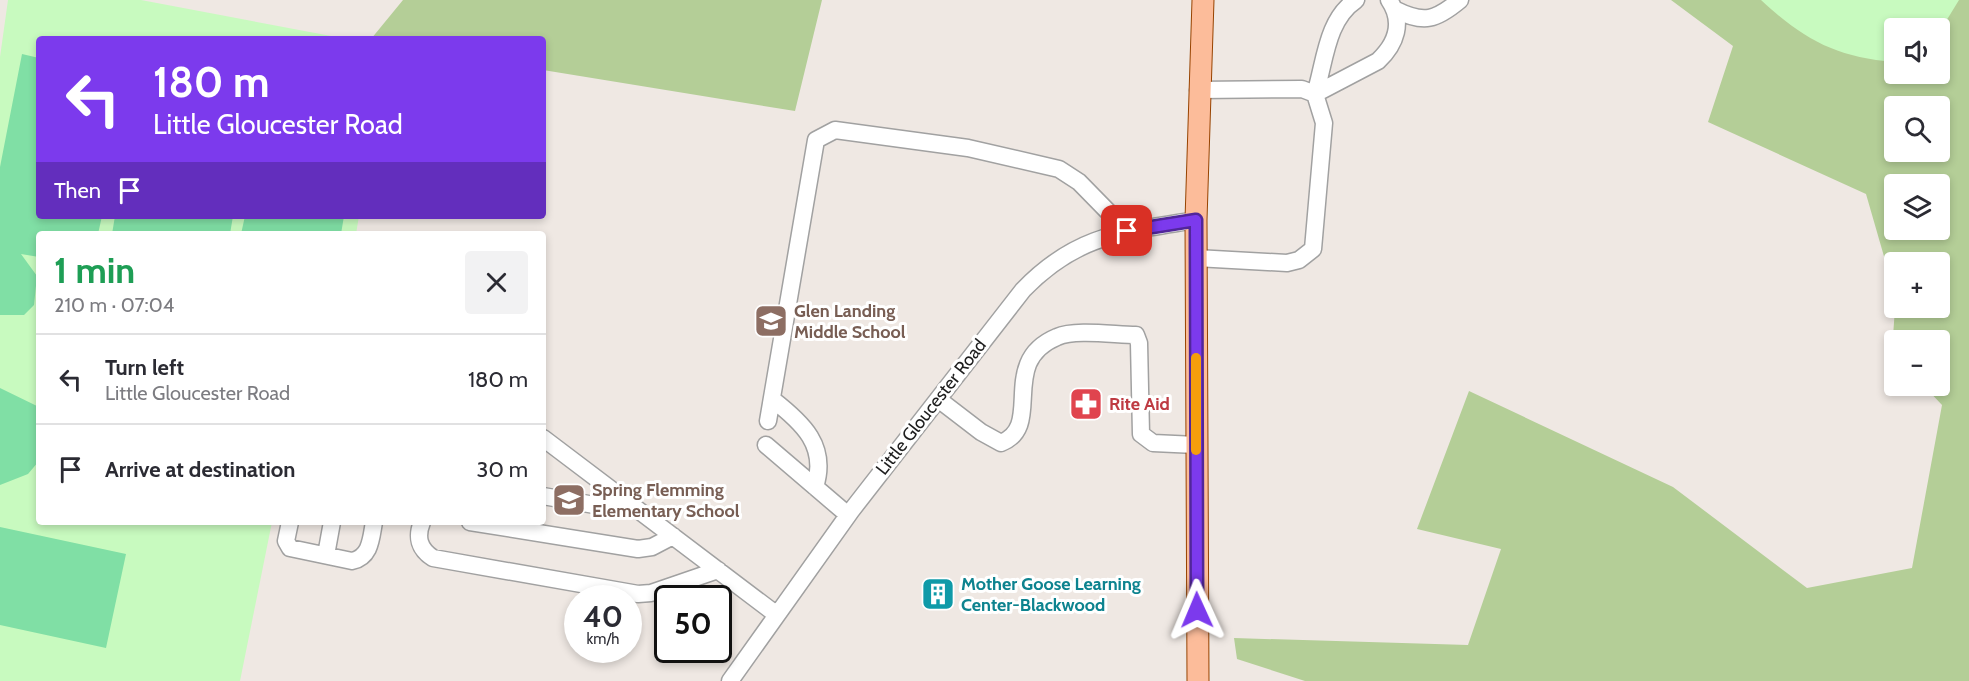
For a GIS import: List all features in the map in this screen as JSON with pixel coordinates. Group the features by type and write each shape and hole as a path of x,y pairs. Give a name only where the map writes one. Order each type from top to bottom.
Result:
{"main road":[{"path":"1198,681 1196,220 1198,90 1203,0"}],"street":[{"path":"1196,258 1287,263 1299,260 1313,249 1324,123 1315,94 1332,30 1338,18 1356,0"},
{"path":"1392,5 1413,19 1429,19 1446,12 1460,0"},
{"path":"1198,90 1294,88 1315,94 1378,61 1385,53 1394,40 1397,26 1392,5"},
{"path":"768,421 816,140 835,130 968,148 1059,170 1079,182 1127,231"},
{"name":"Little Gloucester Road","path":"730,681 848,515 1023,290 1042,270 1076,248 1110,234 1196,220"},
{"path":"938,399 981,432 1001,443 1012,438 1021,425 1023,370 1029,359 1042,346 1057,336 1071,334 1136,336 1139,343 1141,434 1153,443 1196,445"},
{"path":"772,399 815,443 820,463 815,487"},
{"path":"546,440 777,615"},
{"path":"766,445 848,515"},
{"path":"546,496 600,506 619,495"},
{"path":"289,525 286,541 290,548 352,561 362,557 369,548 373,525"},
{"path":"326,555 331,525"},
{"path":"422,525 419,542 426,554 433,558 638,594 651,593 718,570"},
{"path":"490,525 638,549 652,547 673,536"}],"green space":[{"path":"8,0 141,0 331,36 36,36 36,219 358,219 356,231 36,231 36,525 271,525 240,681 0,681 0,57"},
{"path":"403,0 822,0 795,111 546,70 546,36 373,36"},
{"path":"1671,0 1969,0 1969,681 1305,681 1237,659 1234,638 1468,645 1501,549 1417,529 1469,391 1673,487 1807,588 1912,568 1942,405 1933,396 1950,396 1950,330 1893,330 1894,318 1950,318 1950,252 1884,252 1884,256 1866,194 1708,122 1733,46"},
{"path":"1761,0 1959,0 1948,18 1884,18 1884,61 1855,56 1822,44 1777,14"},
{"path":"22,54 36,57 36,219 101,219 99,231 36,231 36,256 21,254 36,275 34,305 24,315 0,315 0,167"},
{"path":"114,219 232,219 230,231 112,231"},
{"path":"244,219 344,219 342,231 242,231"},
{"path":"0,388 36,406 36,465 28,474 0,485"},
{"path":"0,527 126,554 106,648 0,625"}],"slow traffic":[{"path":"1196,358 1196,450"}],"place":[{"name":"Glen Landing Middle School","path":"771,321"},
{"name":"Rite Aid","path":"1086,404"},
{"name":"Spring Flemming Elementary School","path":"569,500"},
{"name":"Mother Goose Learning Center-Blackwood","path":"938,594"}],"route":[{"path":"1127,231 1196,220 1197,610"}]}
